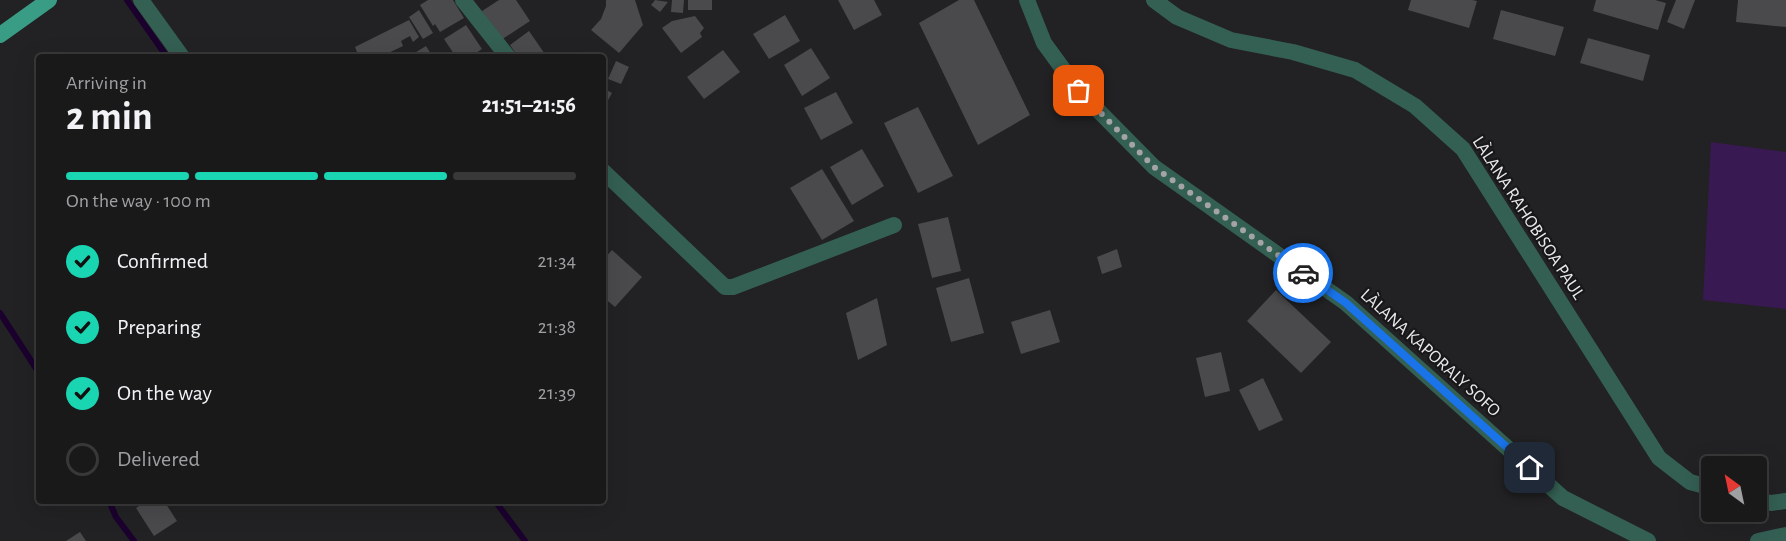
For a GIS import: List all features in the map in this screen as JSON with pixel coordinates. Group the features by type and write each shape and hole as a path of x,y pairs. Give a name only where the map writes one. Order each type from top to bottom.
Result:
{"main road":[{"path":"0,35 49,0"}],"street":[{"path":"141,0 180,54"},
{"path":"463,0 506,54"},
{"name":"LÀLANA KAPORALY SOFO","path":"1027,0 1044,44 1079,91 1154,167 1346,303 1563,498 1648,541"},
{"name":"LÀLANA RAHOBISOA PAUL","path":"1154,0 1177,17 1231,40 1293,52 1355,70 1415,105 1463,149 1659,458 1690,482 1701,485"},
{"path":"606,174 718,283 725,287 733,287 894,225"},
{"path":"1767,503 1786,501"},
{"path":"1758,541 1786,535"}],"shaded area":[{"path":"1711,142 1786,152 1786,309 1703,300"}],"building":[{"path":"428,0 453,0 464,18 440,32 435,24 433,26 420,5"},
{"path":"499,0 516,0 530,21 501,40 482,11"},
{"path":"606,0 635,0 643,25 619,53 591,30 601,19"},
{"path":"655,0 668,2 660,12 651,5"},
{"path":"672,0 684,0 683,13 671,12"},
{"path":"688,0 712,0 712,10 688,10"},
{"path":"838,0 874,0 882,15 854,30"},
{"path":"959,0 974,0 1030,115 978,145 919,23"},
{"path":"1411,0 1477,1 1469,28 1408,10"},
{"path":"1596,0 1655,0 1666,3 1658,30 1593,11"},
{"path":"1676,0 1695,0 1684,29 1667,22"},
{"path":"1738,0 1786,0 1786,27 1736,22"},
{"path":"419,10 433,33 423,39 409,17"},
{"path":"1501,10 1564,27 1555,56 1493,39"},
{"path":"785,15 800,41 769,59 753,34"},
{"path":"695,16 704,28 700,33 702,37 681,53 662,28 672,21"},
{"path":"409,20 419,37 413,42 410,36 401,41 403,46 386,54 358,54 355,47"},
{"path":"466,25 482,49 474,54 454,54 444,39"},
{"path":"529,31 545,54 516,54 510,45"},
{"path":"1588,38 1650,55 1643,81 1580,63"},
{"path":"426,46 431,54 413,54"},
{"path":"811,48 830,78 802,96 784,65"},
{"path":"723,50 740,72 704,99 687,77"},
{"path":"616,61 629,67 621,84 608,79"},
{"path":"606,90 612,93 606,104"},
{"path":"836,92 853,123 821,140 804,108"},
{"path":"918,107 953,176 918,193 884,123"},
{"path":"862,149 884,186 852,205 830,167"},
{"path":"822,169 854,221 822,240 790,188"},
{"path":"948,217 961,271 932,278 918,224"},
{"path":"1117,249 1122,267 1102,274 1097,257"},
{"path":"612,250 642,277 615,307 606,300 606,257"},
{"path":"969,278 984,333 951,342 936,288"},
{"path":"1276,290 1331,342 1301,373 1247,321"},
{"path":"877,298 887,345 858,360 846,313"},
{"path":"1050,310 1060,342 1021,354 1011,322"},
{"path":"1221,352 1230,391 1205,397 1196,358"},
{"path":"1263,378 1283,420 1259,431 1239,390"},
{"path":"142,504 166,504 177,521 154,536 136,508"},
{"path":"80,532 86,541 66,541"}],"waterway":[{"path":"127,0 165,54"},
{"path":"0,313 36,368"},
{"path":"110,504 116,517 134,541"},
{"path":"497,504 525,541"}],"way so far":[{"path":"1079,91 1154,167 1303,273"}],"route":[{"path":"1303,273 1346,303 1530,468"}]}
